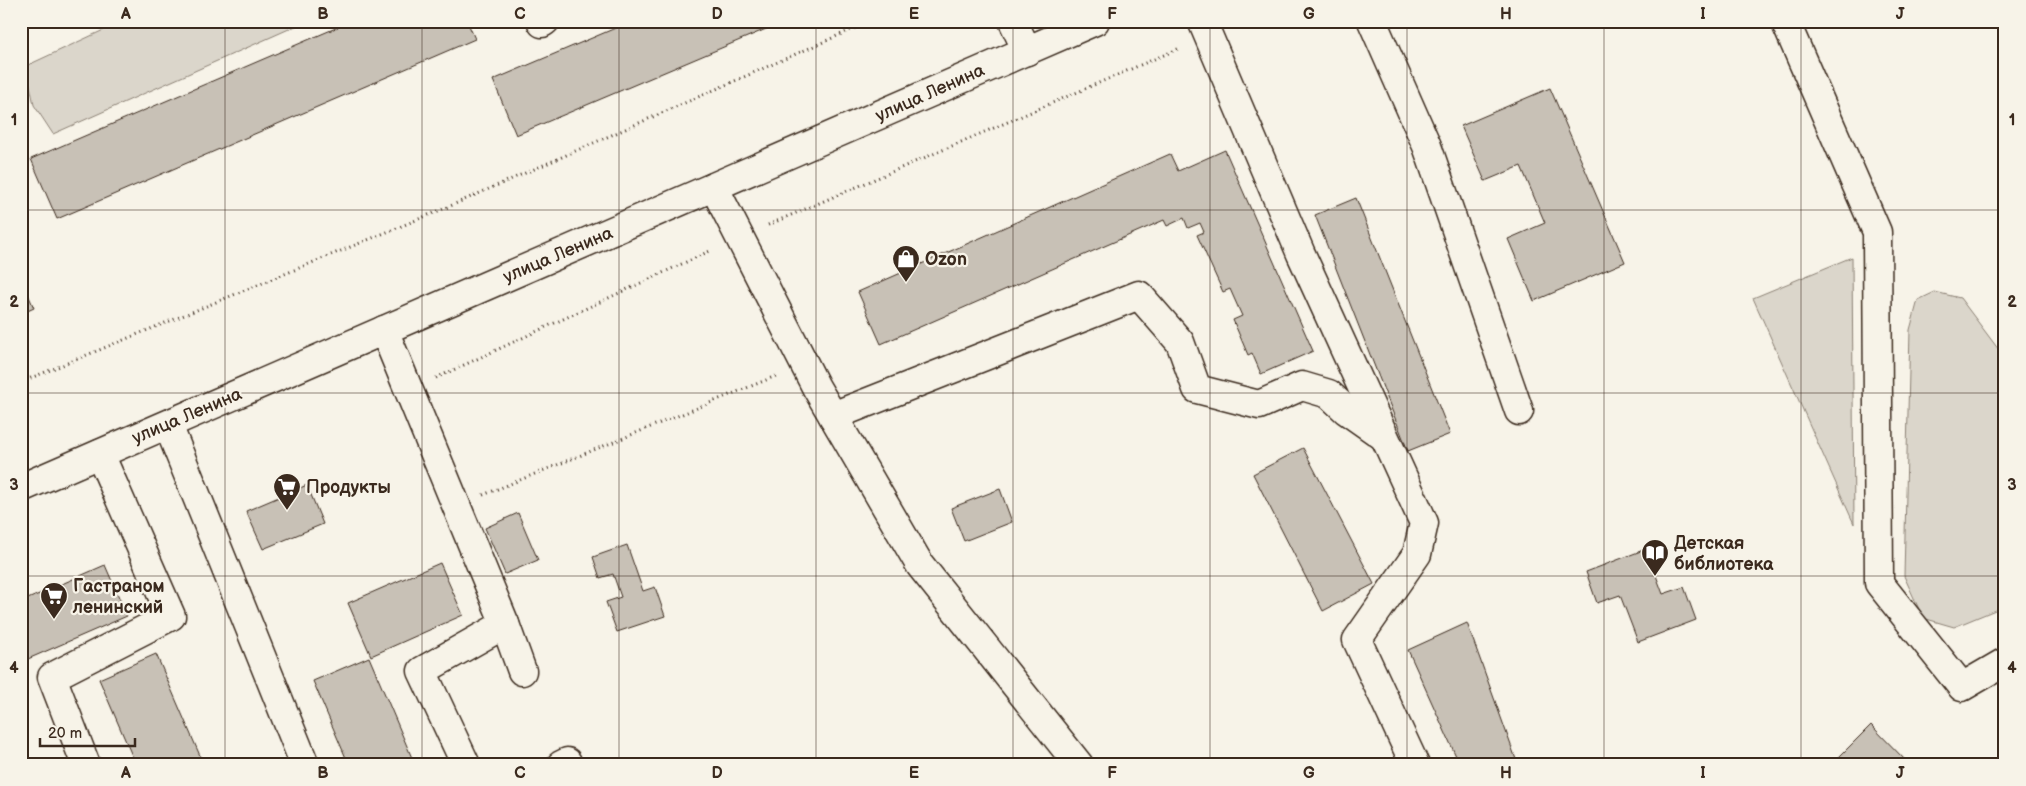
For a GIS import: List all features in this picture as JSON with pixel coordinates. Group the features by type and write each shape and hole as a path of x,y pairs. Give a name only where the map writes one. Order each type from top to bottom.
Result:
{"street":[{"path":"1013,21 1027,51"},
{"name":"улица Ленина","path":"21,488 1096,21"},
{"path":"1372,21 1426,146 1519,410"},
{"path":"1785,21 1877,232 1878,583 1962,687 2005,662"},
{"path":"1206,29 1300,254 1424,523 1417,554 1357,640 1415,765"},
{"path":"714,187 804,364 920,565 1079,765"},
{"path":"833,416 1139,295 1180,342 1197,389 1259,405 1302,386 1329,394 1346,410 1385,436"},
{"path":"384,330 505,624 522,670"},
{"path":"168,424 305,765"},
{"path":"86,765 52,677 170,616 100,454"},
{"path":"466,765 422,671 505,624"}],"path":[{"path":"21,382 448,207 871,21"},
{"path":"409,390 739,237 1206,29 1245,21"},
{"path":"456,505 804,364"}],"shaded area":[{"path":"123,21 307,21 53,134 34,105 26,66"},
{"path":"1852,257 1854,524 1753,298"},
{"path":"1935,292 1960,298 2005,358 2005,606 1954,627 1923,618 1904,576 1910,330 1918,300"}],"building":[{"path":"352,21 467,21 475,39 57,219 31,159"},
{"path":"632,21 785,21 516,135 493,80"},
{"path":"1550,88 1625,262 1534,301 1508,239 1545,223 1521,166 1485,181 1461,126"},
{"path":"1225,150 1313,351 1261,374 1252,353 1248,355 1233,320 1242,316 1230,289 1223,292 1197,235 1204,232 1200,223 1188,228 1184,218 1167,226 1164,220 881,344 858,292 1170,154 1178,171"},
{"path":"1356,198 1450,434 1408,451 1315,215"},
{"path":"21,278 34,308 21,314"},
{"path":"1303,448 1374,584 1323,611 1253,474"},
{"path":"307,485 323,524 263,549 246,511"},
{"path":"1000,489 1012,522 964,541 951,508"},
{"path":"518,513 538,560 505,574 485,528"},
{"path":"627,545 643,591 655,587 665,616 617,632 606,602 621,597 613,574 600,578 593,557"},
{"path":"1646,549 1663,594 1684,587 1696,620 1638,642 1620,595 1597,603 1586,572"},
{"path":"440,563 463,615 371,656 348,603"},
{"path":"105,565 127,616 21,662 21,602"},
{"path":"1467,623 1518,765 1460,765 1408,650"},
{"path":"156,654 204,765 136,765 99,679"},
{"path":"369,657 415,765 349,765 313,681"},
{"path":"1871,725 1910,765 1831,765"}],"place":[{"name":"Ozon","path":"906,283"},
{"name":"Продукты","path":"287,511"},
{"name":"Детская библиотека","path":"1655,577"},
{"name":"Гастраном ленинский","path":"54,620"}]}
